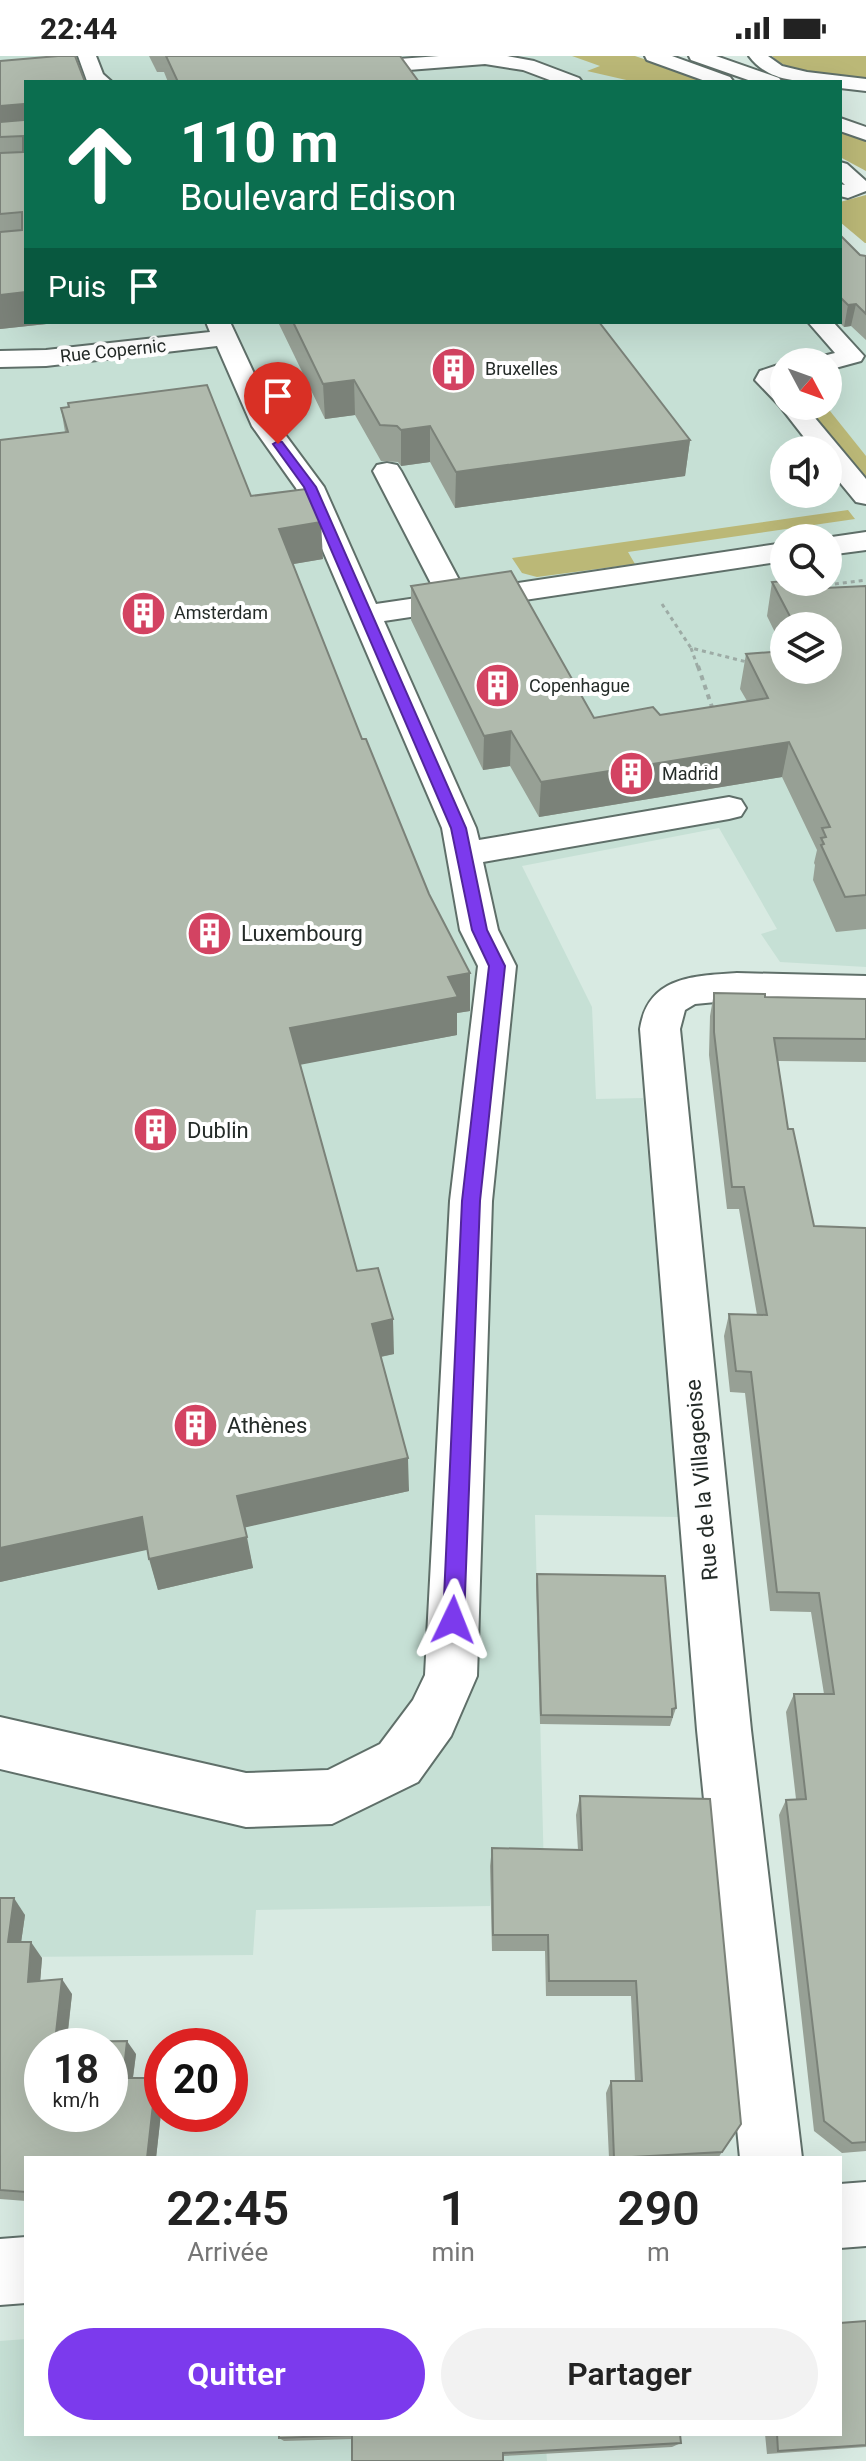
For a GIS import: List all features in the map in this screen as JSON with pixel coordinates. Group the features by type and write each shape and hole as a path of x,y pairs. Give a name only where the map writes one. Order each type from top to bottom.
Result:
{"street":[{"path":"87,56 94,77 99,80"},
{"path":"654,56 720,80"},
{"path":"698,56 766,80"},
{"path":"758,56 765,65 793,75 830,80"},
{"path":"324,71 475,57 569,80"},
{"path":"842,82 866,85"},
{"path":"842,107 866,115"},
{"path":"842,125 866,134"},
{"path":"822,324 852,356 848,365"},
{"path":"0,1743 246,1800 332,1797 399,1763 432,1718 451,1676 471,1201 497,966 479,930 459,828 310,487 265,426 222,330"},
{"name":"Rue Copernic","path":"2,358 222,330"},
{"path":"803,420 816,436"},
{"path":"842,467 866,496"},
{"path":"387,471 455,600"},
{"path":"842,544 866,541"},
{"path":"366,615 455,600 512,580 641,573 770,554"},
{"path":"464,854 729,808"},
{"name":"Rue de la Villageoise","path":"771,2156 724,1730 660,1029 665,1008 673,998 684,993 716,988 866,989"},
{"path":"842,2216 866,2214"},
{"path":"0,2272 24,2270"}],"path":[{"path":"641,573 691,648 714,713 711,720"},
{"path":"842,583 866,580"},
{"path":"691,648 759,666"}],"shaded area":[{"path":"0,56 619,56 683,80 24,80 24,324 842,324 842,319 866,282 866,967 780,962 761,934 777,929 719,828 522,866 592,1007 596,1099 643,1098 679,1517 535,1515 544,1873 491,1866 490,1906 256,1910 253,1955 19,1957 0,1915"},
{"path":"572,56 635,56 706,80 626,80 587,71 600,66"},
{"path":"772,56 866,56 866,80 802,71"},
{"path":"842,132 866,140 866,171 842,158"},
{"path":"866,195 866,243 842,224 842,201"},
{"path":"817,420 837,420 866,456 866,483 842,452 842,436 829,436"},
{"path":"848,510 855,519 821,524 770,524 770,531 628,552 635,564 537,577 522,573 512,558"},
{"path":"24,2339 24,2436 545,2436 547,2461 0,2461 0,2341"}],"building":[{"path":"75,56 84,80 24,80 24,292 0,295 0,232 22,230 22,212 0,214 0,153 23,152 23,136 0,137 0,122 23,120 23,104 0,106 0,61"},
{"path":"166,56 400,56 418,80 177,80"},
{"path":"842,237 860,255 866,256 866,314 856,304 848,305 842,299"},
{"name":"Bruxelles","path":"294,324 601,324 690,440 456,472 430,426 401,430 397,426 380,425 354,380 323,384"},
{"path":"207,385 251,496 306,489 321,522 279,529 362,739 366,739 429,894 470,973 448,977 458,997 290,1028 357,1271 378,1268 393,1319 372,1324 408,1458 237,1496 247,1537 149,1559 142,1517 0,1548 0,440 68,432 61,408 69,407 68,403"},
{"path":"511,571 594,718 653,707 660,715 768,698 746,654 770,652 770,684 842,684 842,612 788,612 779,596 842,596 842,587 866,586 866,895 845,897 821,845 824,844 821,838 826,837 822,828 830,827 789,742 541,782 511,731 484,736 411,586"},
{"path":"714,993 866,999 866,1039 774,1038 788,1129 793,1129 814,1226 866,1228 866,2142 852,2143 824,2121 786,1800 806,1799 794,1694 834,1694 819,1593 777,1592 751,1372 736,1371 729,1314 767,1315 744,1187 732,1187 714,1032"},
{"path":"537,1574 665,1576 676,1708 672,1709 672,1717 541,1715"},
{"path":"580,1796 710,1799 741,2124 722,2152 614,2156 611,2081 642,2081 636,1981 549,1981 548,1935 493,1935 492,1848 582,1850"},
{"path":"0,1898 14,1898 8,1942 31,1942 28,1982 62,1979 57,2028 24,2028 24,2132 128,2132 128,2078 144,2078 144,2132 150,2132 147,2156 24,2156 24,2192 0,2190"},
{"path":"866,2321 866,2445 778,2451 777,2436 842,2436 842,2323"},
{"path":"279,2436 328,2436 279,2438"},
{"path":"352,2436 680,2436 681,2443 503,2453 503,2461 352,2461"}],"place":[{"name":"Bruxelles","path":"454,369"},
{"name":"Amsterdam","path":"143,613"},
{"name":"Copenhague","path":"498,686"},
{"name":"Madrid","path":"631,774"},
{"name":"Luxembourg","path":"210,933"},
{"name":"Dublin","path":"156,1130"},
{"name":"Athènes","path":"196,1425"}],"route":[{"path":"278,444 310,487 459,828 479,930 497,966 471,1201 453,1620"}]}
